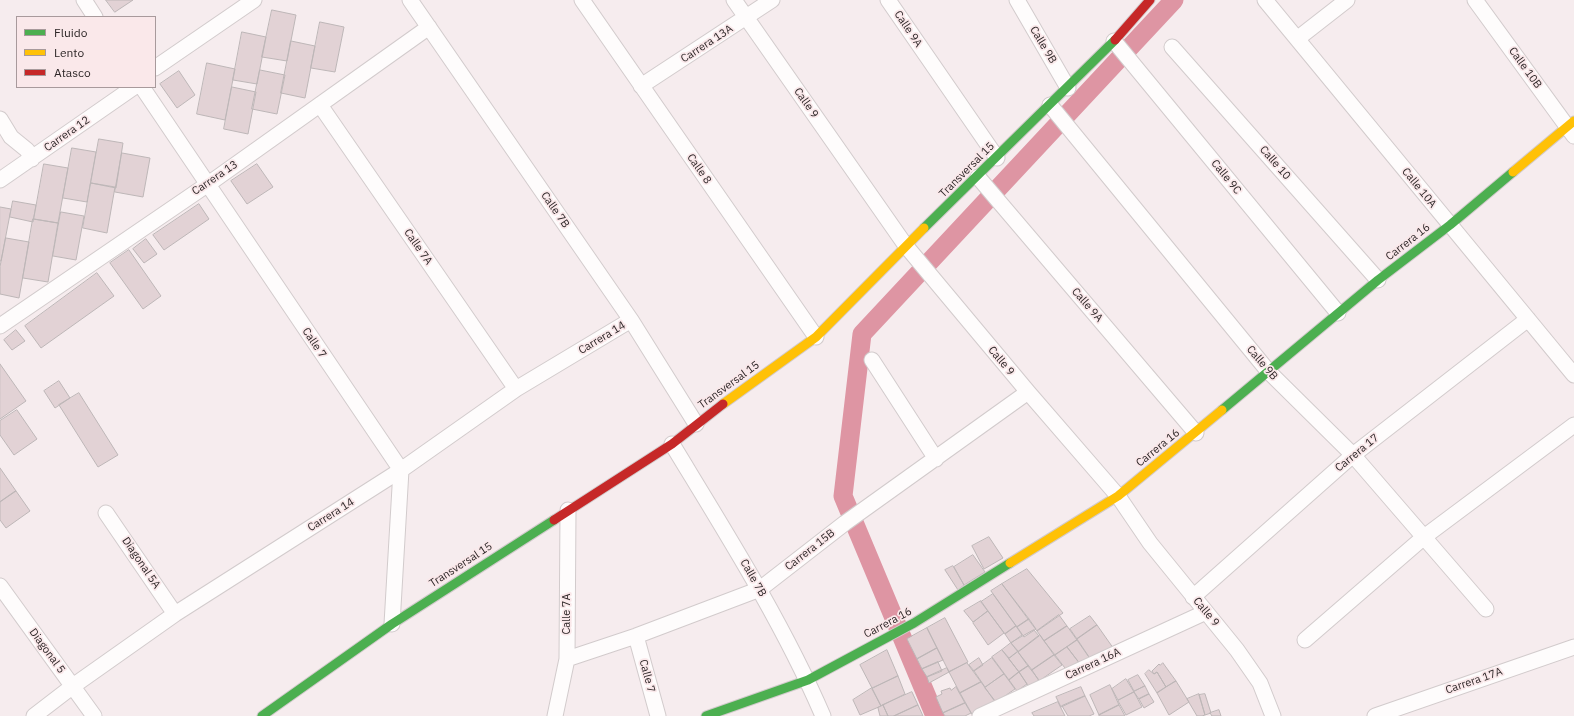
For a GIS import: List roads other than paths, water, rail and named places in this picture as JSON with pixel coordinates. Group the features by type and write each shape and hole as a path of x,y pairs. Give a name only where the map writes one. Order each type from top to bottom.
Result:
{"street":[{"path":"84,0 94,16"},
{"path":"156,67 254,0"},
{"name":"Calle 7B","path":"410,0 631,320 696,424"},
{"name":"Calle 8","path":"582,0 816,337"},
{"name":"Calle 9","path":"734,0 911,252 932,279 1118,496 1150,543 1237,650 1260,683 1273,716"},
{"name":"Carrera 13A","path":"641,86 772,0"},
{"name":"Calle 9A","path":"888,0 996,158"},
{"name":"Transversal 15","path":"262,716 392,624 672,444 696,424 816,337 911,252 982,183 996,158 1058,115 1068,88 1121,49 1150,0"},
{"name":"Calle 10A","path":"1265,0 1574,375"},
{"path":"1297,39 1347,0"},
{"name":"Calle 10B","path":"1475,0 1572,128"},
{"name":"Calle 9B","path":"1017,1 1068,88"},
{"name":"Carrera 13","path":"0,326 320,105 429,27"},
{"name":"Calle 10","path":"1172,47 1378,280"},
{"name":"Calle 9C","path":"1121,49 1338,314"},
{"name":"Carrera 12","path":"0,180 133,88"},
{"name":"Calle 7","path":"143,88 206,184 401,470"},
{"name":"Calle 7A","path":"320,105 516,389"},
{"name":"Calle 9B","path":"1058,115 1268,371 1353,455 1486,609"},
{"path":"0,119 11,137 26,150 32,159"},
{"name":"Carrera 16","path":"706,716 808,680 914,624 1118,496 1196,433 1378,280 1572,128"},
{"name":"Calle 9A","path":"982,183 1196,433"},
{"name":"Carrera 17","path":"1194,597 1353,455 1528,319"},
{"name":"Carrera 14","path":"34,716 73,686 175,614 401,470 516,389 631,320"},
{"path":"872,360 936,459"},
{"name":"Carrera 15B","path":"567,659 636,636 760,589 858,513 936,459 1028,392"},
{"path":"1305,640 1424,537 1574,425"},
{"name":"Calle 7B","path":"672,444 760,589 808,680 823,716"},
{"path":"392,624 401,470"},
{"name":"Calle 7A","path":"555,716 567,659 568,510"},
{"name":"Diagonal 5A","path":"106,513 175,614"},
{"name":"Diagonal 5","path":"0,586 94,716"},
{"name":"Carrera 16A","path":"980,716 1206,612"},
{"name":"Calle 7","path":"636,636 658,716"},
{"name":"Carrera 17A","path":"1375,716 1574,647"}],"waterway":[{"path":"935,716 843,496 862,334 1174,0"}]}
